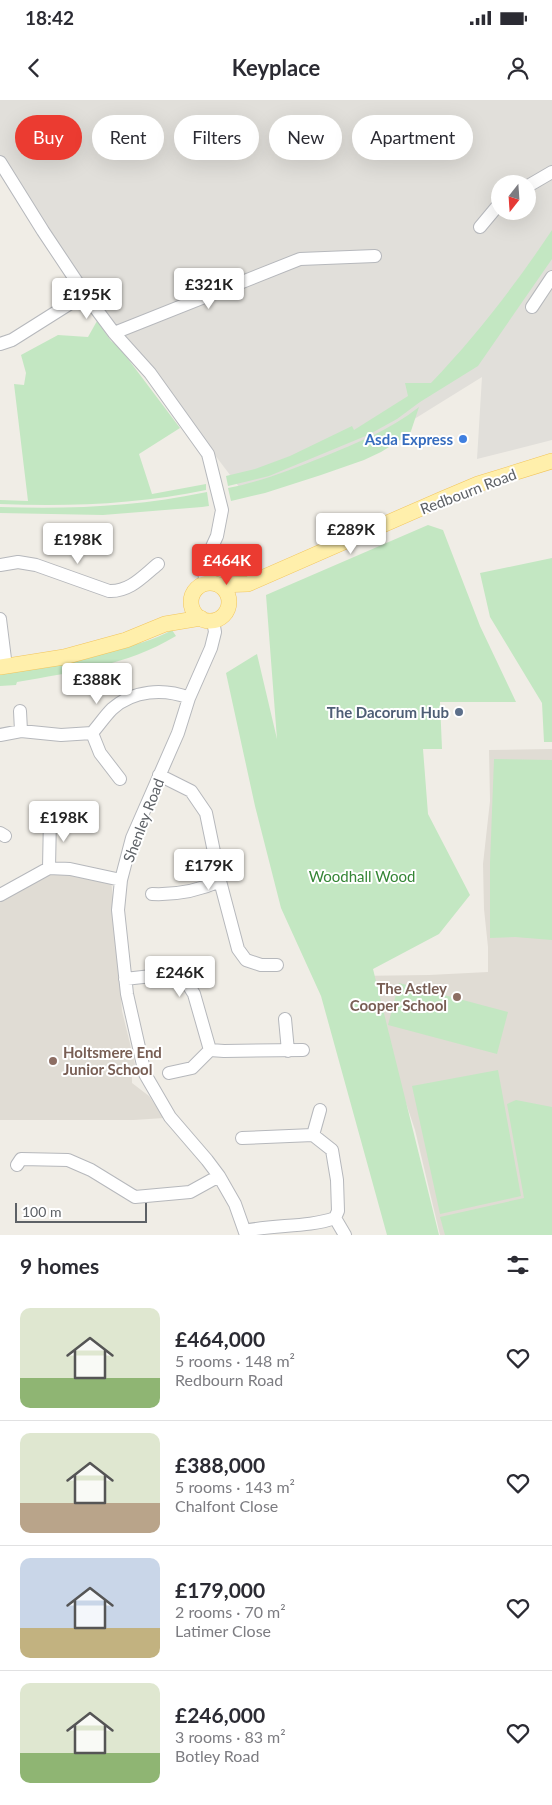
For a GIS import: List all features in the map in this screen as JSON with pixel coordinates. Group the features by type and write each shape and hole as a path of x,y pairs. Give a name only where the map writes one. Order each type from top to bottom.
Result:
{"main road":[{"name":"Redbourn Road","path":"213,585 248,584 478,484 552,461"},
{"name":"Redbourn Road","path":"229,607 248,584"},
{"path":"3,667 64,657 107,646 166,624 223,616 229,607 228,596 213,585 197,589 192,597 166,624"},
{"path":"192,597 193,609 207,619"}],"street":[{"path":"0,162 85,294 114,332 150,372 208,454 222,510 217,536 206,560 204,572 213,585"},
{"path":"536,181 552,172"},
{"path":"480,227 491,214"},
{"path":"114,332 300,259 375,256"},
{"path":"532,307 552,277"},
{"path":"0,344 12,340 85,294"},
{"path":"0,565 18,562 36,565 109,591 118,591 132,586 154,570"},
{"name":"Shenley Road","path":"207,619 215,632 189,698 178,733 132,838 121,880 118,910 125,979 145,1074 170,1117 219,1176 235,1204 245,1233"},
{"path":"0,620 3,667"},
{"path":"0,735 21,731 61,735 92,733 111,710 138,694 160,691 189,698"},
{"path":"20,710 21,731"},
{"path":"92,733 100,753 120,779"},
{"path":"160,775 191,791 206,813 220,881 238,949 246,960 261,965 277,965"},
{"path":"49,868 50,817"},
{"path":"0,895 49,868 121,880"},
{"path":"152,894 172,894 205,888 220,881"},
{"path":"125,979 169,974 184,978 194,994 210,1050"},
{"path":"285,1019 288,1051"},
{"path":"169,1073 192,1068 210,1050 303,1050"},
{"path":"313,1136 320,1110"},
{"path":"242,1138 313,1136 332,1150 342,1179 338,1211 334,1218 324,1222 263,1227 245,1233"},
{"path":"17,1166 21,1159 68,1160 92,1170 135,1197 190,1192 219,1176"},
{"path":"334,1218 345,1235"}],"shaded area":[{"path":"0,100 552,100 552,440 477,459 482,377 403,426 246,496 17,194 0,165"},
{"name":"The Astley Cooper School","path":"552,749 552,1235 440,1235 415,1130 391,1058 354,976 488,972 483,864 490,801 489,750"},
{"path":"51,874 111,878 122,1011 136,1068 132,1075 132,1083 149,1096 164,1118 134,1120 0,1120 0,901"}],"green space":[{"path":"552,230 552,259 478,366 420,402 397,419 368,435 269,476 228,486 226,476 255,469 290,456 352,426 354,430 408,396 405,383 431,383 495,309"},
{"path":"97,321 180,428 139,454 152,494 206,484 206,490 155,499 104,503 0,504 0,500 28,501 14,384 24,385 26,373 21,355 58,335 88,337"},
{"path":"419,407 410,434 381,452 321,475 265,493 231,501 228,488 276,475 348,447 385,429"},
{"path":"207,492 209,506 202,507 103,515 0,513 0,507 53,508 104,506 155,501"},
{"name":"Woodhall Wood","path":"428,525 443,530 480,626 516,702 440,702 442,749 423,749 428,814 470,895 439,934 373,969 439,1235 387,1235 321,996 281,908 255,806 226,673 257,654 277,739 266,595"},
{"path":"552,558 552,742 544,742 542,703 490,617 480,573"},
{"path":"172,630 176,636 157,646 118,661 79,671 17,682 16,685 0,686 0,674 86,658 144,642"},
{"path":"494,759 552,760 552,940 515,937 490,938 490,863"},
{"path":"399,983 508,1012 497,1054 388,1025"},
{"path":"498,1070 521,1196 440,1214 412,1086"},
{"path":"516,1100 552,1107 552,1235 445,1235 440,1217 524,1198 507,1104"}],"place":[{"name":"Asda Express","path":"463,439"},
{"name":"The Dacorum Hub","path":"459,712"},
{"name":"The Astley Cooper School","path":"457,997"},
{"name":"Holtsmere End Junior School","path":"53,1061"}]}
